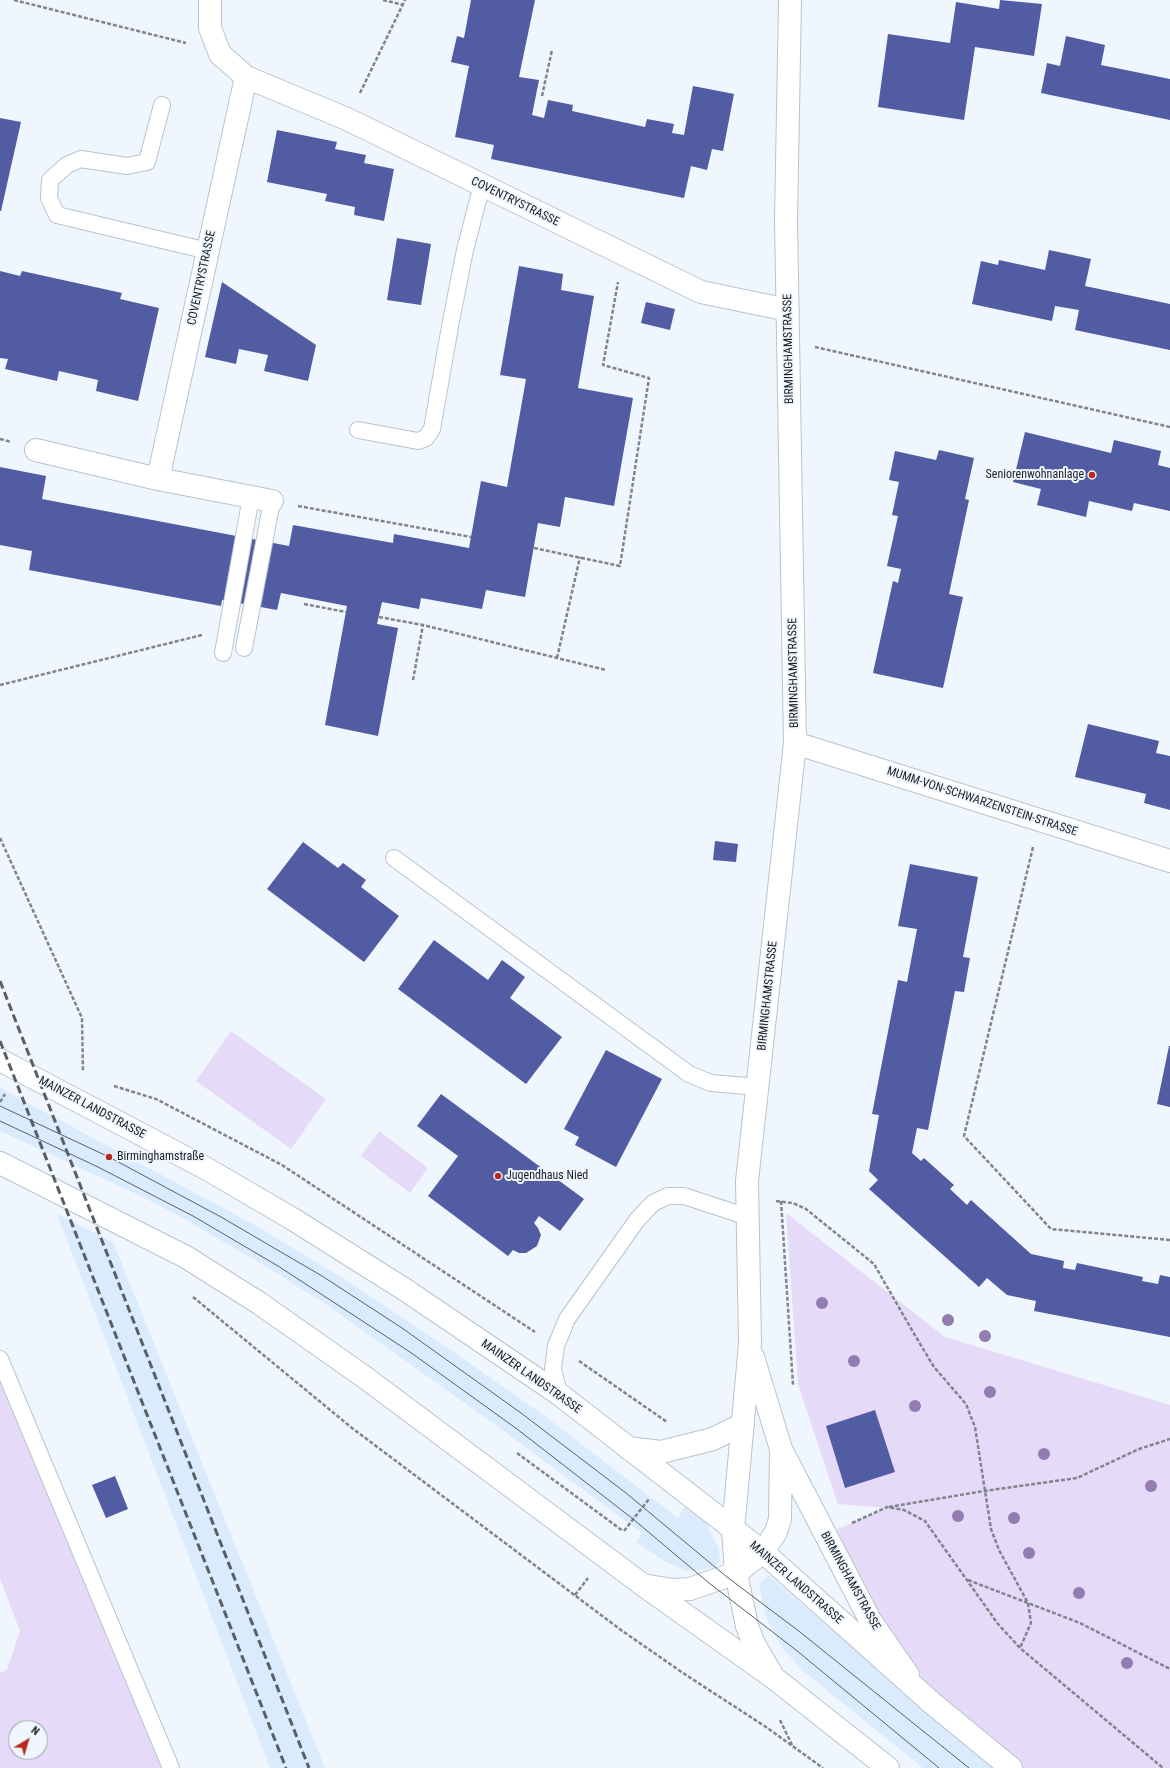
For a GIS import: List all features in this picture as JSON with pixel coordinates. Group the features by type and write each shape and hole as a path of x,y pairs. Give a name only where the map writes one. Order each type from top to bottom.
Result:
{"street":[{"name":"COVENTRYSTRASSE","path":"210,0 210,28 220,54 246,77 347,119 701,292 788,310"},
{"name":"BIRMINGHAMSTRASSE","path":"774,1678 754,1644 746,1626 736,1573 733,1530 750,1344 747,1181 795,743 786,220 790,0"},
{"name":"COVENTRYSTRASSE","path":"158,479 246,77"},
{"path":"36,450 158,479 261,499"},
{"name":"MUMM-VON-SCHWARZENSTEIN-STRASSE","path":"795,743 1170,861"},
{"name":"MAINZER LANDSTRASSE","path":"0,1060 207,1169 292,1218 404,1289 559,1394 763,1552 932,1703 1011,1768"},
{"path":"0,1163 186,1257 259,1303 363,1376 643,1585 774,1678 888,1768"},
{"name":"BIRMINGHAMSTRASSE","path":"750,1344 781,1449 824,1535 870,1620 898,1663 932,1703"},
{"path":"628,1448 661,1452 713,1439 743,1424"},
{"name":"BIRMINGHAMSTRASSE","path":"643,1585 672,1590 690,1589 736,1573 763,1552 776,1532 780,1519 781,1449"}],"lane":[{"path":"162,105 147,162 127,166 81,159 67,165 50,180 49,198 57,215 208,251"},
{"path":"358,430 418,441 426,438 432,429 451,321 482,185"},
{"path":"223,653 227,628 261,499"},
{"path":"244,648 261,499"},
{"path":"394,858 689,1074 711,1083 758,1087"},
{"path":"559,1394 553,1369 556,1346 567,1319 637,1220 653,1203 668,1196 684,1196 748,1209"},
{"path":"0,1359 170,1768"}],"path":[{"path":"14,0 188,44 220,54"},
{"path":"382,0 404,5"},
{"path":"347,119 404,5 405,0"},
{"path":"542,96 552,50"},
{"path":"534,548 620,566 649,378 603,365 623,255"},
{"path":"788,341 1170,427"},
{"path":"261,499 471,537"},
{"path":"557,658 580,557"},
{"path":"304,604 346,612"},
{"path":"379,617 423,625 606,670"},
{"path":"413,680 423,625"},
{"path":"0,685 227,628"},
{"path":"1039,820 964,1136 1051,1229 1170,1240"},
{"path":"0,838 82,1018 84,1080"},
{"path":"781,1201 793,1389"},
{"path":"748,1209 781,1201 806,1209 874,1264 878,1268 934,1367 959,1394 976,1427 984,1491 991,1529 999,1550 1028,1603 1030,1622 1020,1648"},
{"path":"301,1388 358,1433 621,1630 683,1673 766,1727 823,1768"},
{"path":"824,1535 887,1507 1077,1478 1139,1449 1170,1439"},
{"path":"575,1595 650,1497"},
{"path":"887,1507 904,1510 925,1521 998,1624 1020,1648 1163,1768"},
{"path":"967,1580 1080,1623 1170,1669"}],"shaded area":[{"path":"231,1031 326,1099 291,1149 196,1081"},
{"path":"0,1088 251,1223 352,1284 458,1355 546,1417 678,1518 685,1507 707,1524 718,1547 720,1560 715,1568 688,1571 666,1562 636,1542 642,1533 497,1426 327,1305 270,1269 183,1218 141,1196 0,1131"},
{"path":"379,1131 428,1168 410,1193 361,1156"},
{"path":"786,1213 945,1337 1170,1405 1170,1768 1011,1768 932,1703 824,1535 886,1508 838,1504 798,1384"},
{"path":"57,1214 113,1242 325,1768 270,1768"},
{"path":"0,1359 171,1768 0,1768 0,1673 7,1670 20,1631 0,1579"},
{"path":"768,1575 994,1768 923,1768 802,1670 781,1646 766,1617 760,1589 761,1582"}],"building":[{"path":"471,0 535,0 519,77 539,80 532,115 544,118 548,100 573,105 572,111 645,127 647,119 674,124 672,133 684,135 693,86 734,94 723,151 712,149 707,170 691,166 684,198 491,159 494,145 455,137 469,66 451,62 457,36 464,38"},
{"path":"1000,0 1042,4 1034,56 975,47 964,120 878,107 888,34 950,43 956,2 999,9"},
{"path":"1066,36 1105,45 1101,65 1170,79 1170,120 1041,93 1047,63 1060,66"},
{"path":"0,118 21,122 1,211 0,211"},
{"path":"277,130 337,142 335,149 366,155 364,163 394,169 384,221 354,215 355,207 325,201 327,194 267,182"},
{"path":"397,238 431,244 421,305 387,300"},
{"path":"1049,250 1091,259 1085,286 1170,304 1170,350 1075,330 1079,310 1055,306 1052,321 972,304 981,261 998,265 999,260 1045,270"},
{"path":"519,266 563,274 561,290 594,296 578,388 633,398 614,506 565,497 560,527 538,523 525,597 486,590 482,609 421,598 419,609 382,602 377,624 398,628 378,736 325,725 347,606 281,593 277,610 222,600 221,606 29,570 32,551 0,545 0,467 46,476 42,499 289,546 293,525 393,543 394,534 469,548 481,481 507,487 526,379 500,375"},
{"path":"0,271 20,276 22,271 122,293 120,299 159,308 138,401 96,391 98,380 59,371 57,381 5,369 8,359 0,358"},
{"path":"222,282 316,345 308,381 264,371 268,355 239,349 236,364 205,357"},
{"path":"646,302 675,309 670,330 641,323"},
{"name":"Seniorenwohnanlage","path":"1025,432 1111,453 1114,440 1161,451 1158,465 1170,468 1170,511 1134,503 1132,511 1089,501 1086,517 1037,505 1041,489 1013,482"},
{"path":"939,450 974,458 965,499 969,500 949,594 963,597 943,688 873,673 893,581 898,583 901,569 887,566 898,516 892,515 899,482 889,480 895,451 936,460"},
{"path":"1088,724 1159,741 1156,753 1170,756 1170,810 1144,803 1146,794 1075,777"},
{"path":"715,841 738,844 736,862 713,860"},
{"path":"303,842 338,868 343,863 366,880 361,887 399,916 364,962 267,889"},
{"path":"910,864 978,877 963,957 970,958 964,992 955,991 928,1130 917,1128 912,1153 921,1161 924,1158 954,1185 950,1189 967,1205 971,1200 1031,1254 1064,1261 1063,1268 1075,1270 1077,1263 1143,1277 1142,1281 1158,1284 1160,1275 1170,1277 1170,1337 1034,1311 1036,1301 1007,1295 987,1278 979,1287 869,1189 878,1180 869,1171 879,1115 872,1114 898,980 907,982 917,929 898,926"},
{"path":"434,940 488,980 502,960 525,977 510,998 562,1037 526,1084 398,989"},
{"path":"1170,1046 1170,1107 1157,1104"},
{"path":"606,1050 662,1079 616,1167 575,1145 579,1137 564,1129"},
{"name":"Jugendhaus Nied","path":"441,1094 584,1199 560,1231 539,1216 534,1223 541,1235 537,1246 526,1253 519,1253 513,1250 508,1256 428,1196 458,1156 417,1126"},
{"path":"875,1410 895,1472 845,1488 826,1426"},
{"path":"115,1476 128,1509 106,1518 92,1485"}],"tram line":[{"path":"0,1106 109,1157 221,1217 322,1276 402,1328 521,1413 626,1493 727,1577 800,1632 969,1768"},
{"path":"0,1121 98,1167 193,1216 278,1266 410,1352 517,1429 633,1519 709,1583 796,1650 939,1768"}],"railway":[{"path":"0,981 309,1768"},
{"path":"0,1041 286,1768"}],"place":[{"name":"Seniorenwohnanlage","path":"1092,475"},
{"name":"Birminghamstraße","path":"109,1157"},
{"name":"Jugendhaus Nied","path":"498,1176"}]}
